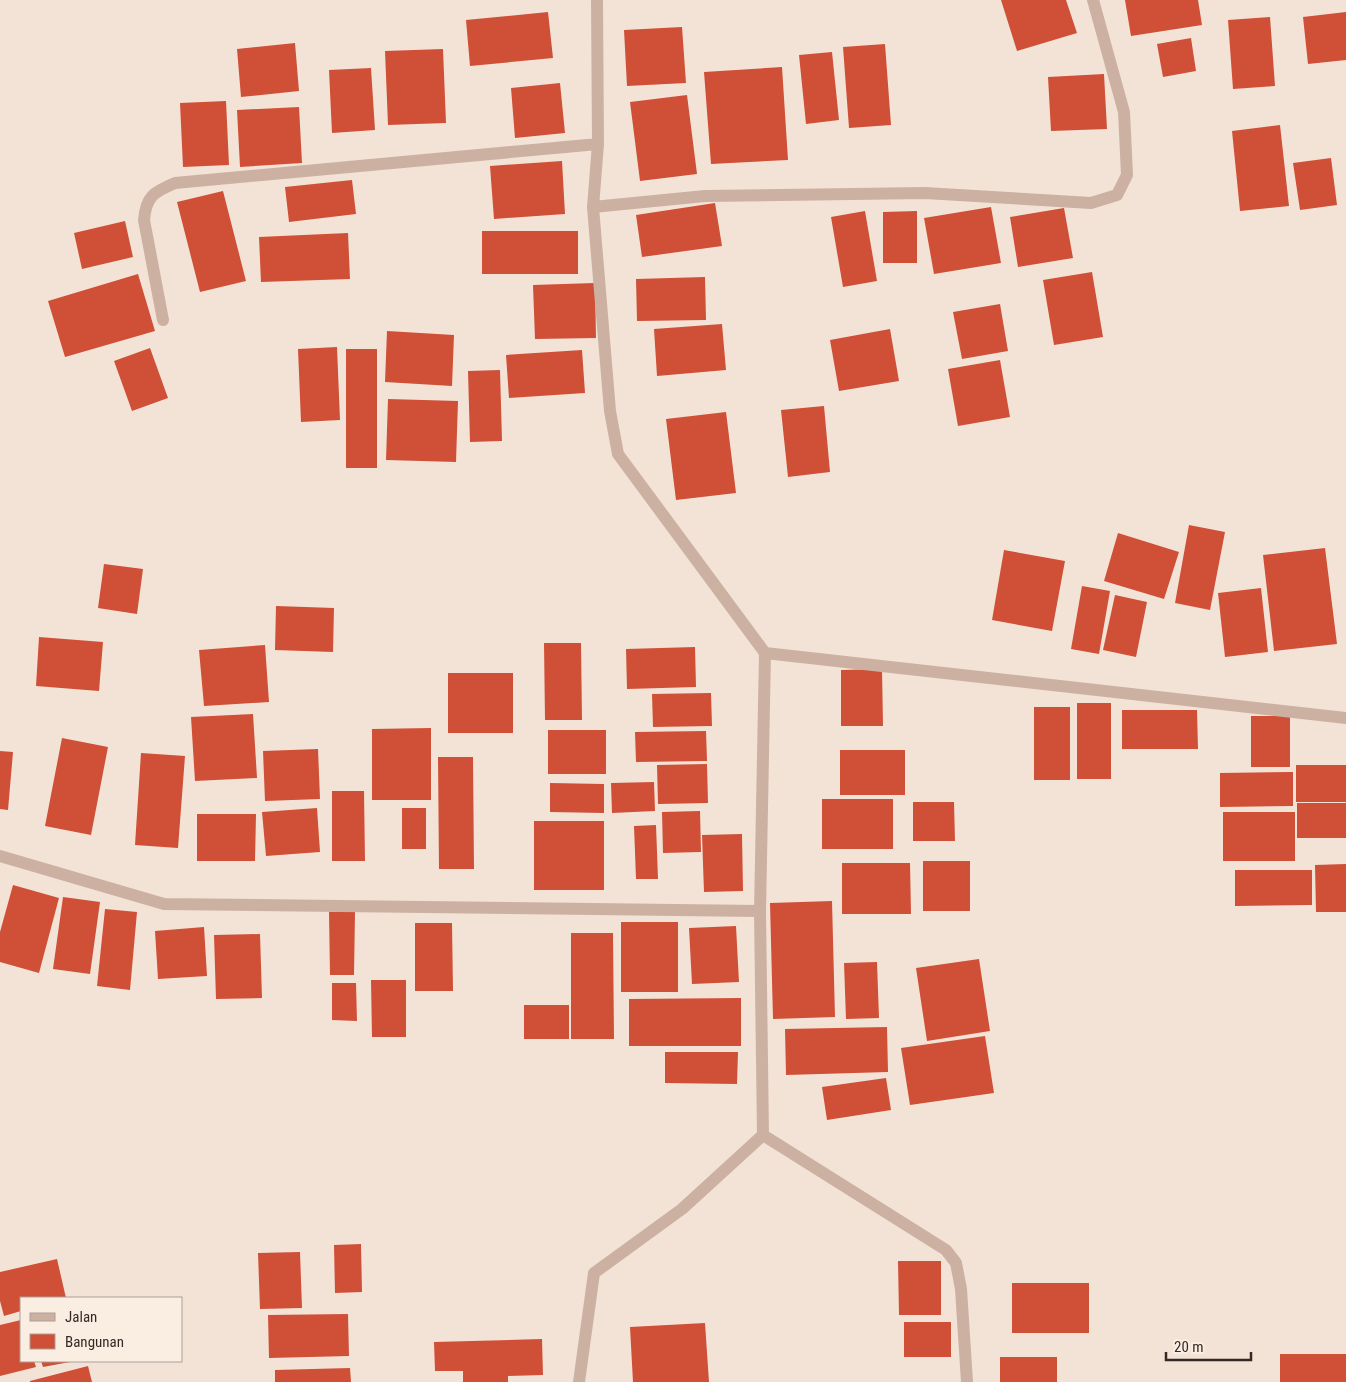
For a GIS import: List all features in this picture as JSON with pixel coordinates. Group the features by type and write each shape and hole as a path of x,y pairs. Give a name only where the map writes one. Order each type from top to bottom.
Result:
{"street":[{"path":"579,1382 594,1274 682,1209 763,1135 760,911 765,653 618,454 610,411 594,207 598,144 597,0"},
{"path":"594,207 705,196 925,193 1091,203 1117,195 1127,175 1124,112 1092,0"},
{"path":"163,320 144,220 146,204 156,191 175,182 598,144"},
{"path":"765,653 1346,718"},
{"path":"0,856 164,904 760,911"},
{"path":"763,1135 946,1250 956,1263 961,1289 967,1382"}],"building":[{"path":"1001,0 1066,0 1077,33 1017,51"},
{"path":"1125,0 1198,0 1202,25 1131,36"},
{"path":"548,12 553,58 470,66 466,20"},
{"path":"1346,12 1346,60 1308,64 1303,17"},
{"path":"1270,17 1275,86 1233,89 1228,20"},
{"path":"682,27 686,83 627,86 624,30"},
{"path":"1191,38 1196,71 1163,77 1157,44"},
{"path":"295,43 299,91 241,97 237,49"},
{"path":"885,44 891,125 849,128 843,47"},
{"path":"443,49 446,123 388,125 385,51"},
{"path":"832,52 839,120 806,124 799,55"},
{"path":"782,67 788,160 711,164 704,72"},
{"path":"371,68 375,130 332,133 329,70"},
{"path":"1104,74 1107,129 1051,131 1048,77"},
{"path":"560,83 565,133 515,138 511,88"},
{"path":"687,95 697,174 640,181 630,102"},
{"path":"226,101 229,165 183,167 180,103"},
{"path":"299,107 302,163 240,167 237,110"},
{"path":"1280,125 1289,206 1240,211 1232,131"},
{"path":"1331,158 1337,205 1300,210 1293,163"},
{"path":"562,161 565,214 494,219 490,166"},
{"path":"352,180 356,214 289,222 285,187"},
{"path":"223,191 246,281 200,292 177,202"},
{"path":"715,203 722,246 642,257 636,215"},
{"path":"991,207 1001,263 934,274 924,218"},
{"path":"1064,208 1073,258 1018,267 1010,217"},
{"path":"865,211 877,281 843,287 831,217"},
{"path":"917,211 917,263 883,263 883,212"},
{"path":"125,221 133,257 82,269 74,233"},
{"path":"482,231 578,231 578,274 482,274"},
{"path":"348,233 350,279 261,282 259,237"},
{"path":"1092,272 1103,337 1054,345 1043,280"},
{"path":"138,274 155,331 65,357 48,301"},
{"path":"705,277 706,320 637,321 636,279"},
{"path":"595,283 596,338 535,339 533,285"},
{"path":"1000,304 1008,351 962,359 953,312"},
{"path":"722,324 726,370 657,376 654,329"},
{"path":"890,329 899,381 839,391 830,340"},
{"path":"387,331 454,335 452,386 385,382"},
{"path":"337,347 340,420 301,422 298,349"},
{"path":"150,348 168,398 132,411 114,361"},
{"path":"346,349 377,349 377,468 346,468"},
{"path":"582,350 585,393 509,398 506,355"},
{"path":"1000,360 1010,417 958,426 948,369"},
{"path":"500,370 502,441 470,442 468,371"},
{"path":"388,399 458,401 456,462 386,460"},
{"path":"824,406 830,472 788,477 781,410"},
{"path":"726,412 736,493 676,500 666,419"},
{"path":"1189,525 1225,532 1210,610 1175,603"},
{"path":"1118,533 1179,552 1164,599 1104,581"},
{"path":"1325,548 1337,644 1274,651 1263,555"},
{"path":"1004,550 1065,561 1052,631 992,620"},
{"path":"104,564 143,569 137,614 98,608"},
{"path":"1082,586 1110,591 1099,654 1071,649"},
{"path":"1261,588 1268,652 1225,657 1218,593"},
{"path":"1115,595 1147,602 1136,657 1103,650"},
{"path":"276,606 334,608 333,652 275,650"},
{"path":"39,637 103,642 99,691 36,686"},
{"path":"544,643 581,643 582,720 545,720"},
{"path":"265,645 269,702 204,706 199,650"},
{"path":"695,647 696,687 627,689 626,649"},
{"path":"882,669 883,726 841,726 841,670"},
{"path":"448,673 513,673 513,733 448,733"},
{"path":"711,693 712,726 653,727 652,694"},
{"path":"1077,703 1111,703 1111,779 1077,779"},
{"path":"1034,707 1070,707 1070,780 1034,780"},
{"path":"1122,710 1197,710 1198,749 1122,749"},
{"path":"253,714 257,778 195,781 191,717"},
{"path":"1251,716 1290,716 1290,767 1251,767"},
{"path":"431,728 431,800 372,800 372,729"},
{"path":"548,730 606,730 606,774 548,774"},
{"path":"706,731 707,761 636,762 635,732"},
{"path":"62,738 108,747 91,835 45,826"},
{"path":"318,749 320,799 265,801 263,751"},
{"path":"840,750 905,750 905,795 840,795"},
{"path":"0,751 13,752 8,810 0,809"},
{"path":"141,753 185,756 178,848 135,845"},
{"path":"438,757 473,757 474,869 439,869"},
{"path":"707,764 708,803 658,804 657,765"},
{"path":"1296,765 1346,765 1346,802 1296,802"},
{"path":"1293,772 1293,806 1220,807 1220,773"},
{"path":"654,782 655,811 612,813 611,783"},
{"path":"550,783 604,784 604,813 550,812"},
{"path":"332,791 364,791 365,861 332,861"},
{"path":"822,799 893,799 893,849 822,849"},
{"path":"913,802 954,802 955,841 913,841"},
{"path":"1297,803 1346,803 1346,838 1297,838"},
{"path":"317,808 320,852 266,856 262,812"},
{"path":"402,808 426,808 426,849 402,849"},
{"path":"700,811 701,852 663,853 662,812"},
{"path":"1223,812 1295,812 1295,861 1223,861"},
{"path":"197,814 256,814 255,861 197,861"},
{"path":"534,821 604,821 604,890 534,890"},
{"path":"656,825 658,879 636,879 634,826"},
{"path":"742,834 743,891 704,892 702,835"},
{"path":"923,861 970,861 970,911 923,911"},
{"path":"842,863 910,863 911,914 842,914"},
{"path":"1346,864 1346,912 1316,912 1315,865"},
{"path":"1235,870 1312,870 1312,905 1235,906"},
{"path":"13,885 59,898 39,973 0,962 0,932"},
{"path":"63,897 100,902 90,974 53,969"},
{"path":"832,901 835,1017 773,1019 770,903"},
{"path":"105,909 137,912 130,990 97,986"},
{"path":"329,912 355,912 354,975 330,975"},
{"path":"621,922 678,922 678,992 621,992"},
{"path":"415,923 452,923 453,991 415,991"},
{"path":"736,926 739,982 692,984 689,928"},
{"path":"204,927 207,976 158,979 155,931"},
{"path":"571,933 613,933 614,1039 571,1039"},
{"path":"260,934 262,998 216,999 214,935"},
{"path":"979,959 990,1031 927,1041 916,968"},
{"path":"877,962 879,1018 846,1019 844,963"},
{"path":"371,980 406,980 406,1037 372,1037"},
{"path":"332,983 356,983 357,1021 332,1020"},
{"path":"741,998 741,1046 629,1046 629,999"},
{"path":"524,1005 569,1005 569,1039 524,1039"},
{"path":"887,1027 888,1072 786,1075 785,1029"},
{"path":"985,1036 994,1093 910,1105 901,1048"},
{"path":"665,1052 738,1052 737,1084 665,1083"},
{"path":"886,1078 891,1110 827,1120 822,1087"},
{"path":"361,1244 362,1292 335,1293 334,1245"},
{"path":"300,1252 302,1308 260,1309 258,1253"},
{"path":"57,1259 66,1297 20,1297 20,1311 4,1316 0,1301 0,1272"},
{"path":"898,1261 941,1261 941,1315 899,1315"},
{"path":"1012,1283 1089,1283 1089,1333 1012,1333"},
{"path":"348,1314 349,1356 269,1358 268,1315"},
{"path":"20,1320 20,1362 34,1362 36,1367 0,1376 0,1325"},
{"path":"904,1322 951,1322 951,1357 904,1357"},
{"path":"705,1323 709,1382 633,1382 630,1327"},
{"path":"542,1339 543,1375 508,1376 508,1382 463,1382 463,1371 435,1371 434,1342"},
{"path":"1280,1354 1346,1354 1346,1382 1280,1382"},
{"path":"1000,1357 1057,1357 1057,1382 1000,1382"},
{"path":"41,1362 70,1362 43,1367"},
{"path":"88,1366 92,1382 30,1382 30,1381"},
{"path":"350,1368 351,1382 275,1382 275,1370"}]}
